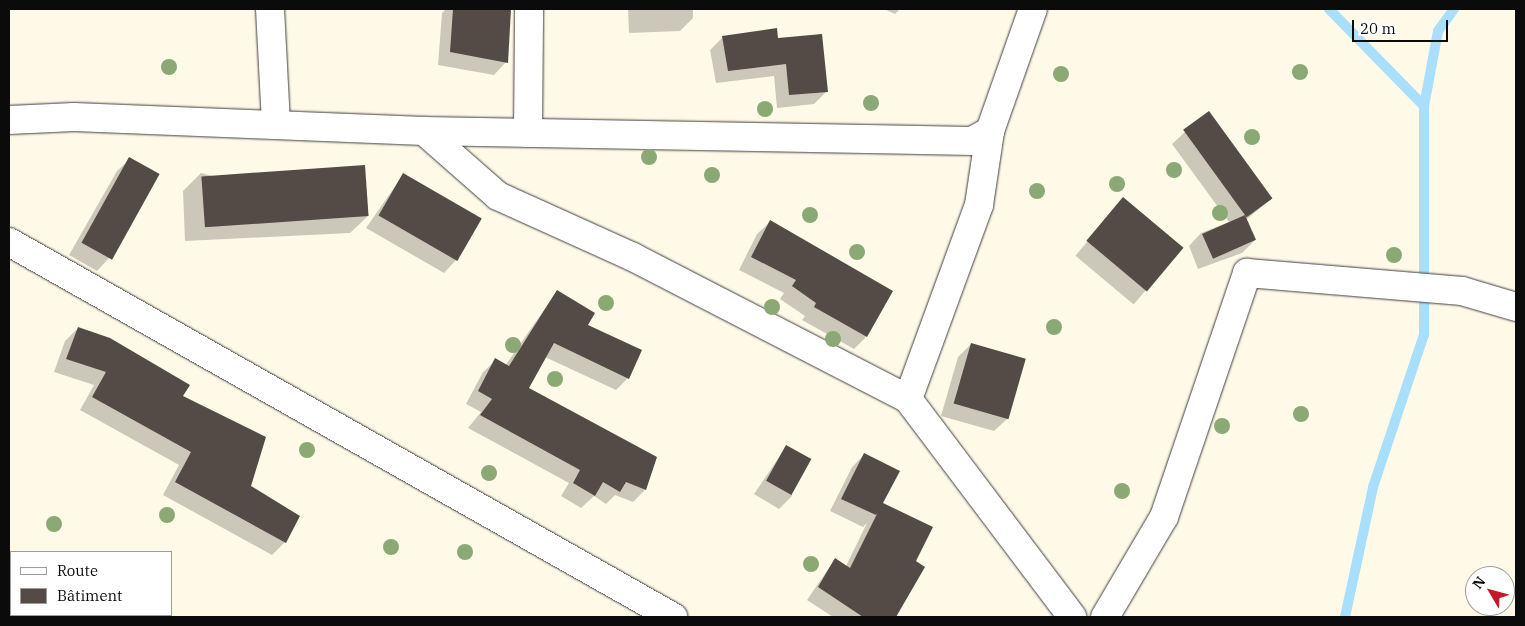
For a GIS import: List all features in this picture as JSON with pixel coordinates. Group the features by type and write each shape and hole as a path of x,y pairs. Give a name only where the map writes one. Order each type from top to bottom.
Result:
{"street":[{"path":"270,9 276,125"},
{"path":"528,133 529,9"},
{"path":"908,399 979,205 990,131 1033,9"},
{"path":"9,120 74,117 424,131 972,141 990,131"},
{"path":"424,131 498,196 633,257 908,399 1072,617"},
{"path":"9,242 673,617"},
{"path":"1105,617 1164,517 1247,273 1462,291 1516,307"}],"building":[{"path":"453,9 511,9 508,63 450,52"},
{"path":"777,28 778,38 822,34 828,92 789,95 786,64 728,71 722,36"},
{"path":"1209,111 1272,198 1247,217 1183,130"},
{"path":"129,157 160,174 112,260 81,243"},
{"path":"365,165 369,216 205,227 201,176"},
{"path":"403,173 482,219 457,261 378,215"},
{"path":"1123,197 1184,248 1147,291 1086,241"},
{"path":"1245,215 1256,240 1213,259 1202,234"},
{"path":"770,220 893,291 867,337 814,307 816,303 792,286 796,280 751,257"},
{"path":"557,290 595,313 588,325 642,350 629,379 554,343 529,388 657,457 646,490 626,482 620,492 603,482 595,496 573,483 580,470 480,415 492,399 478,391 495,358 509,366"},
{"path":"78,327 110,338 190,385 183,396 266,437 251,486 300,516 286,543 175,482 191,452 92,397 106,372 66,359"},
{"path":"971,343 1026,359 1008,419 954,404"},
{"path":"786,445 811,459 791,495 766,481"},
{"path":"864,453 900,471 883,503 933,527 916,561 925,567 896,617 863,617 818,587 835,558 850,568 878,512 876,515 841,499"}],"waterway":[{"path":"1329,9 1424,106"},
{"path":"1345,617 1373,487 1424,335 1424,106 1438,31 1454,9"}]}
